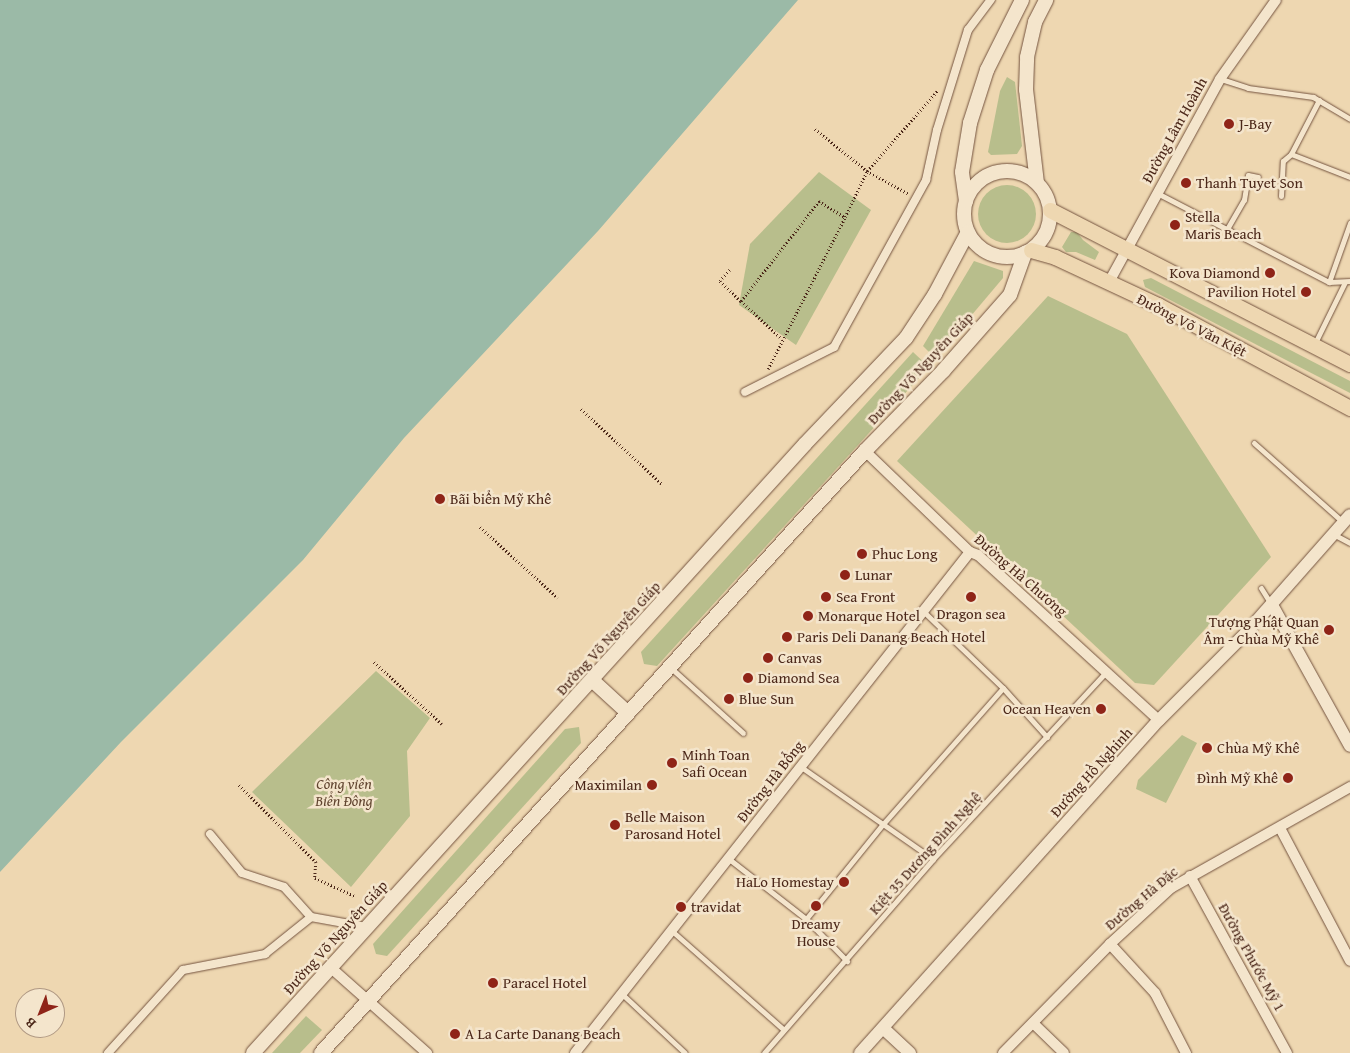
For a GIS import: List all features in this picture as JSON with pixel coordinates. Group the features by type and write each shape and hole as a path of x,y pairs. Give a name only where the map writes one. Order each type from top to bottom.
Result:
{"main road":[{"path":"966,201 975,184 998,171 1017,172 1037,183 1048,198 1050,210 1046,233 1028,252 998,256 975,243 968,232 965,222 966,201 962,172 970,123 987,70 1022,0"},
{"path":"1037,183 1026,90 1027,57 1035,22 1046,0"},
{"path":"1050,210 1350,364"},
{"name":"Đường Võ Nguyên Giáp","path":"253,1053 805,444 906,338 935,294 968,232"},
{"name":"Đường Võ Nguyên Giáp","path":"322,1053 865,451 943,371 1010,295 1028,252"},
{"name":"Đường Võ Văn Kiệt","path":"1028,252 1055,257 1109,282 1350,408"},
{"path":"592,680 628,713"}],"street":[{"path":"745,392 834,347 926,180 937,130 968,30 991,0"},
{"name":"Đường Lâm Hoành","path":"1109,282 1220,79 1276,0"},
{"name":"Đường Hà Chương","path":"865,451 977,551 1159,720"},
{"name":"Đường Hồ Nghinh","path":"860,1053 1159,720 1272,605 1347,519"},
{"name":"Đường Hà Bổng","path":"575,1053 923,611 977,551"},
{"path":"1272,605 1350,746"},
{"name":"Đường Hà Đặc","path":"1004,1053 1110,944 1171,888 1350,787"},
{"path":"1280,828 1350,961"},
{"path":"210,834 242,874 284,887 311,917 366,927"},
{"name":"Đường Phước Mỹ 1","path":"1190,876 1287,1053"},
{"path":"108,1053 183,970 264,954 311,917"},
{"path":"1110,944 1155,993 1186,1053"},
{"path":"330,967 427,1053"},
{"path":"1033,1023 1064,1053"},
{"path":"882,1028 910,1053"}],"lane":[{"path":"1220,79 1248,88 1303,94 1319,100 1350,119"},
{"path":"1281,196 1282,161 1291,154 1319,100"},
{"path":"1291,154 1350,176"},
{"path":"1227,229 1244,200 1248,175 1258,177"},
{"path":"1157,192 1329,282 1348,281"},
{"path":"1329,282 1350,223"},
{"path":"1314,346 1348,281"},
{"path":"1254,443 1347,519"},
{"path":"1333,534 1350,543"},
{"path":"1261,588 1272,605"},
{"path":"923,611 1004,688 1047,737"},
{"path":"670,667 743,733"},
{"name":"Kiệt 35 Dương Đình Nghệ","path":"764,1053 847,961 933,859 1106,672"},
{"path":"806,920 882,824 1004,688"},
{"path":"801,767 933,859"},
{"path":"728,858 806,920 847,961"},
{"path":"672,930 784,1030"},
{"path":"622,994 685,1053"}],"path":[{"path":"760,385 867,171 956,70"},
{"path":"815,129 867,171 917,198"},
{"path":"741,301 819,201 845,216"},
{"path":"730,270 720,281 783,339"},
{"path":"581,409 662,484"},
{"path":"480,527 558,598"},
{"path":"374,662 442,724"},
{"path":"239,785 316,862 315,878 355,896"}],"green space":[{"path":"1007,77 1015,82 1022,146 1017,154 991,155 988,152 1000,91"},
{"path":"819,172 871,210 796,345 739,305 750,244"},
{"path":"1001,185 1013,185 1028,193 1036,208 1036,220 1028,235 1013,243 1001,243 986,235 978,220 978,208 986,193"},
{"path":"1071,232 1077,232 1083,240 1099,252 1095,260 1076,252 1066,252 1062,247"},
{"path":"974,261 1003,271 1003,278 938,355 930,353 923,346"},
{"path":"1151,278 1350,381 1350,393 1145,287 1143,280"},
{"path":"1048,296 1127,334 1271,557 1154,685 1135,683 897,461"},
{"path":"913,352 929,367 657,666 644,664 641,652"},
{"name":"Công viên Biển Đông","path":"376,671 430,718 407,751 410,816 351,887 252,792"},
{"path":"579,727 581,743 387,956 376,954 373,944 565,729"},
{"path":"1182,735 1197,743 1166,803 1136,789 1138,780"},
{"path":"306,1016 322,1030 300,1053 272,1053"}],"shaded area":[{"path":"0,0 798,0 598,231 404,438 303,560 121,742 0,872"}],"place":[{"name":"J-Bay","path":"1229,124"},
{"name":"Thanh Tuyet Son","path":"1186,183"},
{"name":"Stella Maris Beach","path":"1175,225"},
{"name":"Kova Diamond","path":"1270,273"},
{"name":"Pavilion Hotel","path":"1306,292"},
{"name":"Bãi biển Mỹ Khê","path":"440,499"},
{"name":"Phuc Long","path":"862,554"},
{"name":"Lunar","path":"845,575"},
{"name":"Sea Front","path":"826,597"},
{"name":"Dragon sea","path":"971,597"},
{"name":"Monarque Hotel","path":"808,616"},
{"name":"Tượng Phật Quan Âm - Chùa Mỹ Khê","path":"1329,630"},
{"name":"Paris Deli Danang Beach Hotel","path":"787,637"},
{"name":"Canvas","path":"768,658"},
{"name":"Diamond Sea","path":"748,678"},
{"name":"Blue Sun","path":"729,699"},
{"name":"Ocean Heaven","path":"1101,709"},
{"name":"Chùa Mỹ Khê","path":"1207,748"},
{"name":"Minh Toan Safi Ocean","path":"672,763"},
{"name":"Đình Mỹ Khê","path":"1288,778"},
{"name":"Maximilan","path":"652,785"},
{"name":"Belle Maison Parosand Hotel","path":"615,825"},
{"name":"HaLo Homestay","path":"844,882"},
{"name":"Dreamy House","path":"816,906"},
{"name":"travidat","path":"681,907"},
{"name":"Paracel Hotel","path":"493,983"},
{"name":"A La Carte Danang Beach","path":"455,1034"}]}
